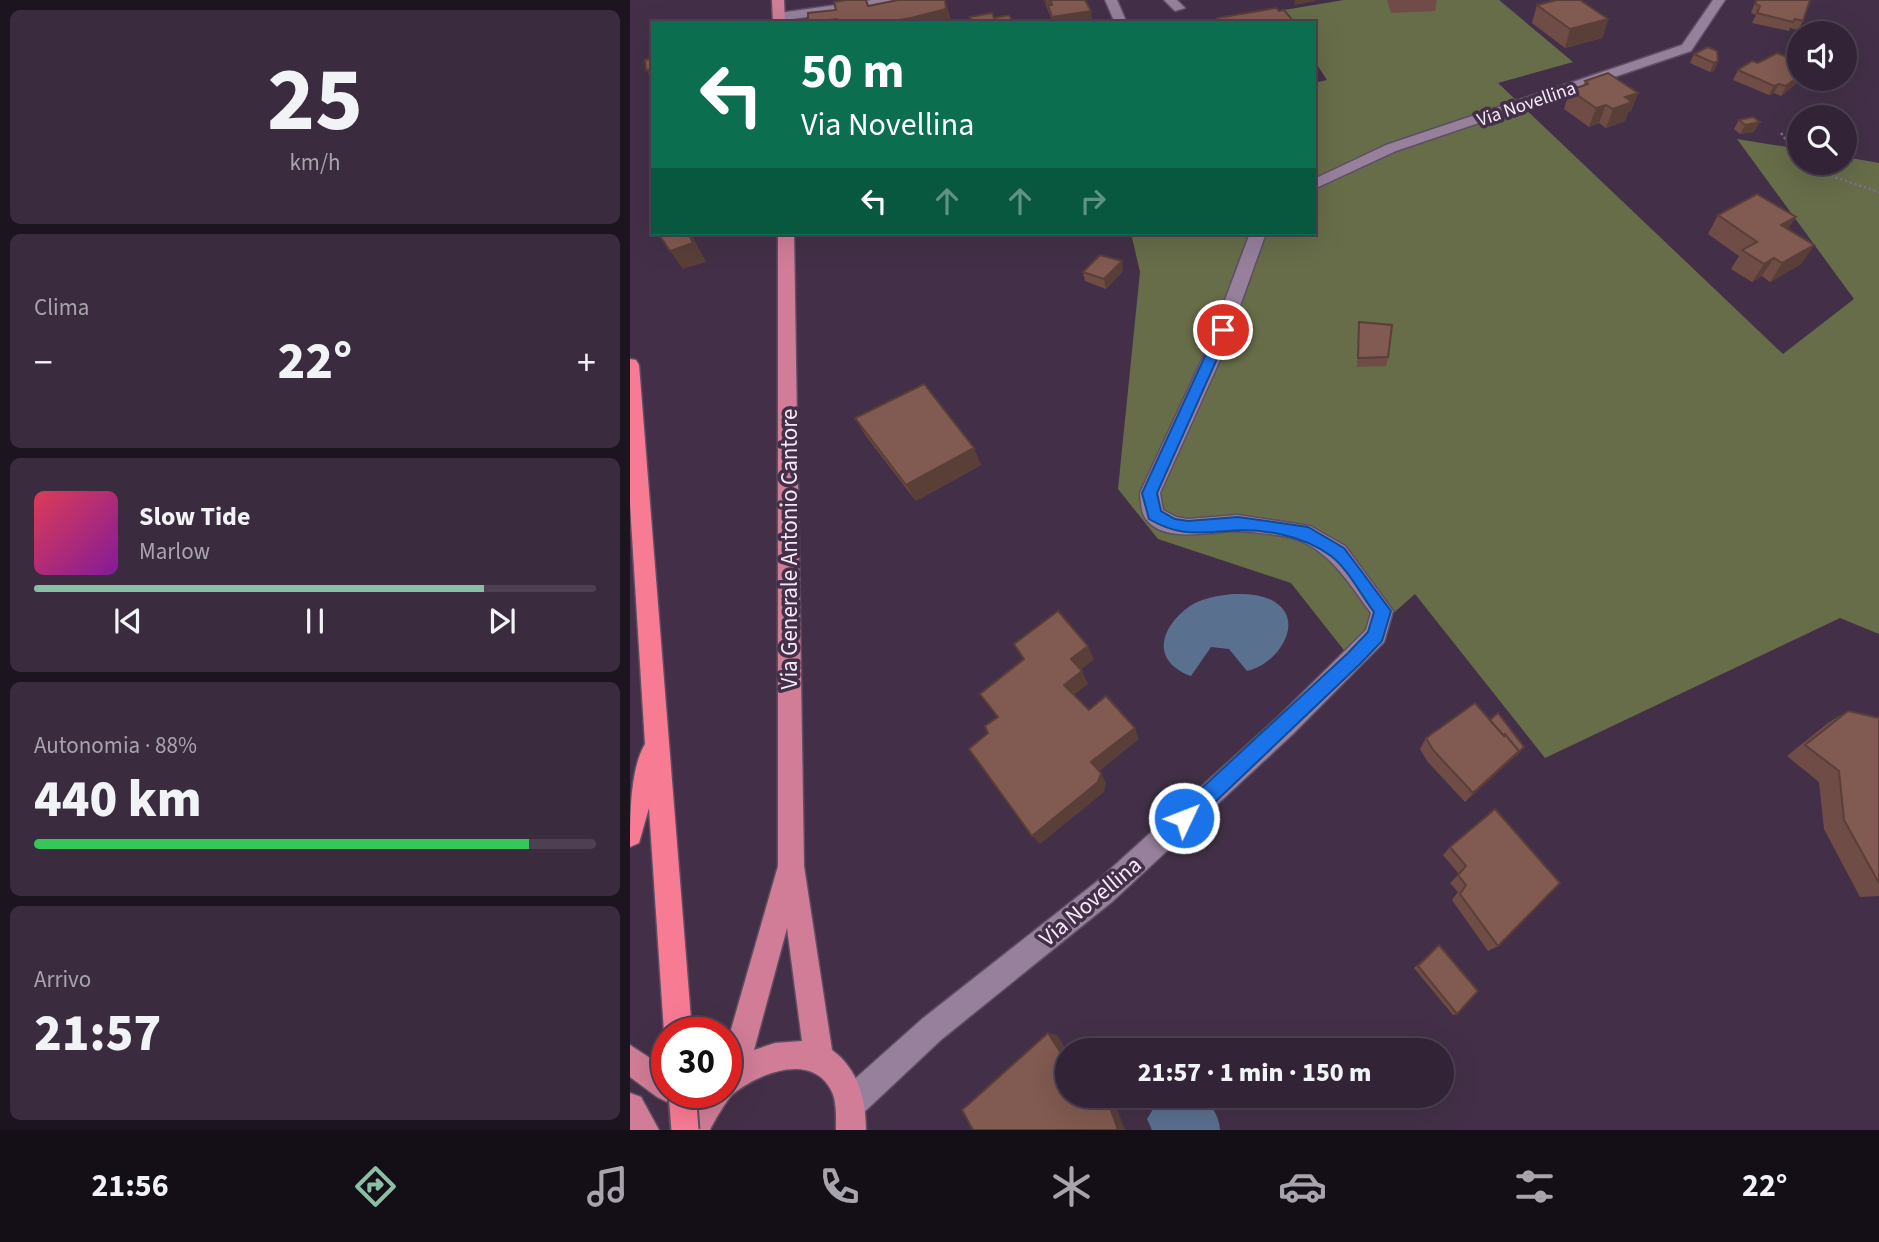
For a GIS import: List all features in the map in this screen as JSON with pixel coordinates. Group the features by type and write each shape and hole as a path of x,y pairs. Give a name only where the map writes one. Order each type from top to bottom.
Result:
{"highway":[{"path":"630,365 677,1017"},
{"path":"630,834 656,737"}],"main road":[{"path":"778,0 779,20"},
{"name":"Via Generale Antonio Cantore","path":"786,235 791,866 819,1060"},
{"name":"Via Generale Antonio Cantore","path":"737,1017 791,866"},
{"path":"742,1073 754,1063 777,1055 800,1053 819,1060 834,1070 844,1085 851,1117"},
{"path":"630,1059 651,1075"},
{"path":"630,1108 644,1130"}],"street":[{"path":"779,20 897,0"},
{"path":"1111,0 1120,21"},
{"name":"Via Novellina","path":"1316,185 1391,148 1687,48 1719,0"},
{"name":"Via Novellina","path":"851,1117 932,1029 1104,892 1285,726 1376,635 1382,611 1338,552 1303,532 1238,523 1188,527 1173,525 1154,515 1150,493 1215,351 1257,235"}],"path":[{"path":"1781,133 1787,141"},
{"path":"1831,175 1879,191"}],"green space":[{"path":"1344,0 1499,0 1573,62 1498,83 1783,354 1854,299 1737,139 1787,147 1787,175 1857,175 1857,159 1879,163 1879,634 1840,618 1545,758 1415,594 1347,654 1291,583 1158,539 1118,489 1140,272 1131,235 1316,235 1316,83 1327,80 1316,63 1316,21 1291,21 1284,10"}],"water":[{"path":"1232,594 1265,597 1284,611 1288,632 1277,653 1258,667 1247,671 1229,649 1211,647 1191,676 1178,670 1169,662 1165,653 1166,633 1172,624 1195,603"},
{"path":"1154,1108 1212,1108 1220,1130 1152,1130 1147,1119"}],"building":[{"path":"866,0 868,6 898,0 945,0 946,9 893,21 808,21 808,13 836,10 834,2"},
{"path":"1045,0 1085,0 1091,11 1052,17 1048,5 1052,5 1051,2 1046,3"},
{"path":"1557,0 1580,0 1608,19 1570,29 1537,5"},
{"path":"1757,0 1810,0 1803,21 1789,21 1757,13 1760,6 1755,4"},
{"path":"1276,8 1279,11 1284,10 1293,21 1219,21 1217,18"},
{"path":"992,13 994,18 1009,15 1012,21 971,21 970,17"},
{"path":"1708,47 1717,51 1718,61 1714,63 1694,54"},
{"path":"1777,53 1787,57 1787,85 1774,86 1738,70 1752,61 1758,63"},
{"path":"651,58 651,69 646,70 645,60"},
{"path":"1608,73 1638,93 1625,97 1632,102 1613,109 1606,105 1596,108 1570,90 1588,84 1585,81"},
{"path":"1753,117 1760,122 1745,125 1739,120"},
{"path":"1757,194 1796,217 1781,225 1814,245 1782,263 1774,258 1764,264 1742,250 1757,242 1718,215"},
{"path":"659,235 689,235 693,243 670,251"},
{"path":"1100,255 1122,261 1104,279 1083,272"},
{"path":"1359,322 1392,325 1388,357 1358,358"},
{"path":"924,384 974,448 906,485 855,418"},
{"path":"1058,611 1088,646 1071,659 1082,671 1064,685 1089,710 1106,696 1135,728 1091,762 1101,773 1098,782 1032,836 969,749 988,733 985,726 998,717 980,694 1024,659 1014,644"},
{"path":"1475,703 1519,751 1473,793 1433,750 1426,738"},
{"path":"1848,711 1879,718 1879,883 1844,820 1839,771 1805,745"},
{"path":"1498,713 1524,747 1515,756 1519,751 1490,720"},
{"path":"1495,809 1560,883 1498,946 1460,894 1466,885 1458,875 1466,866 1450,847"},
{"path":"1439,945 1478,991 1457,1014 1418,966"},
{"path":"1048,1033 1055,1044 1055,1108 1110,1108 1118,1130 973,1130 962,1110"}],"route":[{"path":"1184,818 1354,659 1376,635 1382,611 1338,552 1303,532 1238,523 1188,527 1173,525 1154,515 1150,493 1223,330"}]}
